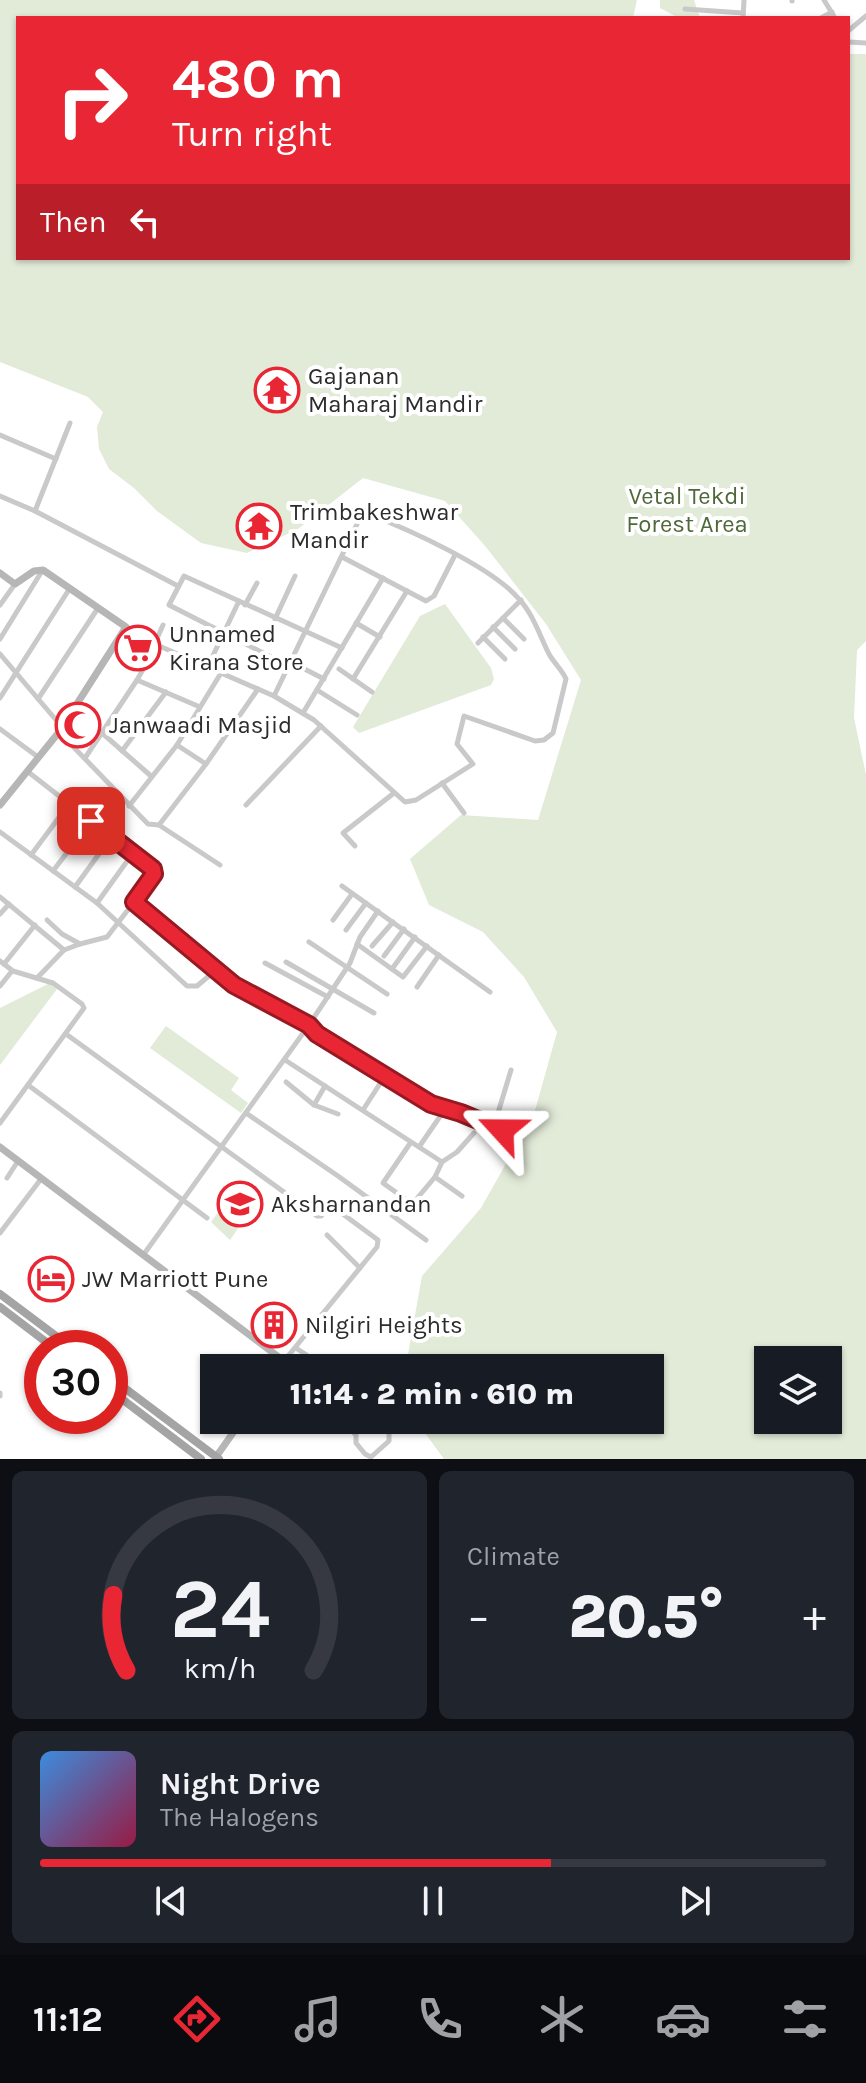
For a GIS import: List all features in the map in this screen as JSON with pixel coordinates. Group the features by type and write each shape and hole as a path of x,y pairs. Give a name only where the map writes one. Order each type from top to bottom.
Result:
{"main road":[{"path":"0,1294 48,1330"},
{"path":"0,1307 30,1330"},
{"path":"128,1390 218,1458"},
{"path":"128,1404 201,1459"}],"street":[{"path":"685,9 743,15 744,0"},
{"path":"824,0 833,15"},
{"path":"850,29 866,16"},
{"path":"35,511 70,423"},
{"path":"0,435 56,459"},
{"path":"0,496 35,511 178,586"},
{"path":"0,605 15,584 34,571 43,570 156,644 274,696 303,713 402,800 409,802 473,764 457,744 464,716 535,741 544,740 553,733 566,679 521,600 496,577 368,514 360,518 274,696"},
{"path":"342,557 421,599 430,600 455,555"},
{"path":"0,639 43,570"},
{"path":"0,573 15,584"},
{"path":"324,679 223,634 169,605 178,586 184,576 342,648"},
{"path":"275,619 295,576"},
{"path":"303,713 383,578"},
{"path":"245,605 257,583"},
{"path":"0,698 71,587"},
{"path":"353,679 407,591"},
{"path":"478,643 521,600"},
{"path":"207,668 239,601"},
{"path":"38,699 98,607"},
{"path":"503,618 524,639"},
{"path":"356,623 380,637"},
{"path":"84,759 137,680 163,625"},
{"path":"0,805 60,730 126,627"},
{"path":"493,627 515,649"},
{"path":"483,637 505,659"},
{"path":"0,654 84,759 129,806 150,825 159,825 220,865"},
{"path":"339,669 372,692"},
{"path":"129,806 177,745 221,673"},
{"path":"137,680 200,707"},
{"path":"159,825 258,689"},
{"path":"317,690 357,715"},
{"path":"122,751 166,692"},
{"path":"246,805 321,726"},
{"path":"0,729 38,757"},
{"path":"102,733 151,776"},
{"path":"177,745 206,764"},
{"path":"27,771 154,870 107,937 64,950 37,979"},
{"path":"442,783 464,813"},
{"path":"355,846 343,833 394,793"},
{"path":"31,855 69,804"},
{"path":"53,871 91,821"},
{"path":"0,832 97,903 190,987 197,986 216,970"},
{"path":"75,887 112,836"},
{"path":"97,903 133,853"},
{"path":"342,886 490,992"},
{"path":"333,920 352,894"},
{"path":"0,897 64,950"},
{"path":"134,902 234,985 309,1025 317,1034 431,1104 508,1132"},
{"path":"346,930 366,903"},
{"path":"0,914 9,904"},
{"path":"144,1254 309,1025 347,967 378,911"},
{"path":"47,920 62,934 80,944"},
{"path":"372,946 393,922"},
{"path":"0,1123 84,1010 82,1004 53,983 12,970 2,962 35,925"},
{"path":"384,956 404,929"},
{"path":"392,969 415,937"},
{"path":"309,942 387,994"},
{"path":"357,944 404,977 427,946"},
{"path":"417,987 439,955"},
{"path":"286,962 374,1013"},
{"path":"265,963 328,997"},
{"path":"0,986 12,970"},
{"path":"66,1034 317,1216 332,1206 378,1240 377,1247 291,1354"},
{"path":"285,1060 442,1162"},
{"path":"494,1126 511,1070"},
{"path":"286,1082 314,1105 338,1114"},
{"path":"363,1110 381,1082"},
{"path":"28,1085 207,1218"},
{"path":"314,1105 325,1086"},
{"path":"246,1113 426,1240"},
{"path":"419,1147 441,1115"},
{"path":"411,1142 383,1183 414,1202 435,1177 442,1162 457,1152 474,1133"},
{"path":"0,1147 144,1254 267,1354"},
{"path":"7,1178 18,1161"},
{"path":"435,1177 462,1196"},
{"path":"0,1233 41,1179"},
{"path":"327,1235 360,1268"},
{"path":"296,1348 305,1354"},
{"path":"218,1458 233,1434"},
{"path":"355,1434 356,1443 371,1457 389,1441 389,1434"}],"green space":[{"name":"Vetal Tekdi Forest Area","path":"0,0 637,0 633,16 16,16 16,260 850,260 850,54 866,54 866,641 857,650 854,718 866,775 866,1459 444,1459 426,1434 664,1434 664,1354 408,1354 422,1276 481,1208 534,1114 557,1032 524,977 483,932 429,905 410,859 461,815 538,820 581,680 546,624 486,547 445,501 363,478 298,529 247,553 201,543 157,511 109,469 99,449 97,427 103,412 88,397 0,362"},
{"path":"660,0 694,0 699,16 675,16 660,8"},
{"path":"445,604 491,668 494,679 491,685 359,733 353,727 420,616"},
{"path":"50,983 57,989 0,1065 0,1008"},
{"path":"166,1026 239,1078 231,1090 248,1103 241,1113 150,1048"},
{"path":"222,1207 241,1224 230,1240 211,1222"}],"place":[{"name":"Gajanan Maharaj Mandir","path":"277,390"},
{"name":"Trimbakeshwar Mandir","path":"259,526"},
{"name":"Unnamed Kirana Store","path":"138,648"},
{"name":"Janwaadi Masjid","path":"78,725"},
{"name":"Aksharnandan","path":"240,1204"},
{"name":"JW Marriott Pune","path":"51,1279"},
{"name":"Nilgiri Heights","path":"274,1325"}],"route":[{"path":"91,821 154,870 134,902 234,985 309,1025 317,1034 431,1104 502,1130"}]}
